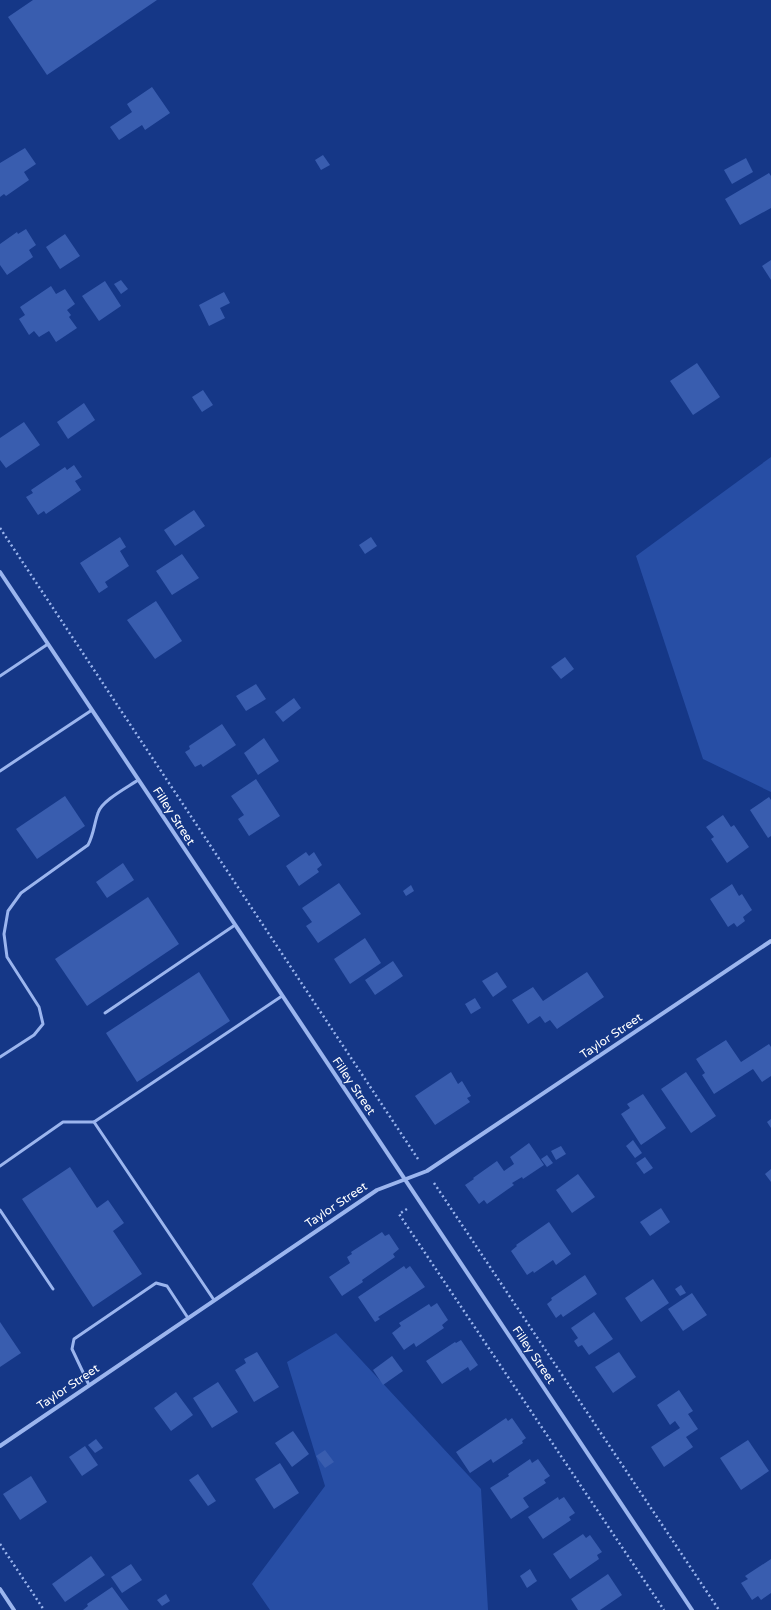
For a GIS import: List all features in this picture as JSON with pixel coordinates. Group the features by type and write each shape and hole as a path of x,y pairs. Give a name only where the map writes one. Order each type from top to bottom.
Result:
{"street":[{"name":"Filley Street","path":"0,572 692,1610"},
{"name":"Taylor Street","path":"0,1446 377,1190 427,1171 771,941"},
{"path":"0,1589 14,1610"}],"lane":[{"path":"0,676 49,644"},
{"path":"0,771 92,710"},
{"path":"0,1057 34,1034 44,1024 39,1007 7,957 4,934 8,911 21,893 88,845 94,834 98,811 104,803 138,780"},
{"path":"105,1013 235,925"},
{"path":"0,1166 64,1122 94,1122 282,996"},
{"path":"94,1122 214,1300"},
{"path":"0,1210 53,1289"},
{"path":"89,1385 72,1349 74,1339 156,1283 166,1286 188,1318"}],"path":[{"path":"0,528 719,1610"},
{"path":"439,1190 399,1214 664,1610"},
{"path":"0,1544 44,1610"}],"shaded area":[{"path":"771,457 771,792 703,759 636,556"},
{"path":"336,1333 481,1489 488,1610 270,1610 252,1584 325,1486 287,1362"}],"building":[{"path":"33,0 157,0 47,75 8,17"},
{"path":"152,87 170,113 145,130 142,125 119,140 110,127 132,112 127,104"},
{"path":"25,148 36,164 24,172 29,180 6,196 4,194 0,197 0,163"},
{"path":"323,155 330,165 321,170 315,160"},
{"path":"746,158 753,172 732,184 724,170"},
{"path":"769,173 771,176 771,208 740,225 725,199"},
{"path":"26,229 36,245 29,250 33,257 7,275 0,265 0,244 17,232 18,234"},
{"path":"65,234 80,256 60,269 46,247"},
{"path":"771,260 771,280 762,266"},
{"path":"121,280 128,289 121,294 114,284"},
{"path":"105,281 121,306 99,321 82,296"},
{"path":"51,286 56,294 65,289 75,304 67,310 71,315 69,317 77,328 56,342 49,331 39,337 34,331 29,335 19,319 25,315 20,307"},
{"path":"224,292 230,303 220,308 225,318 209,326 199,305"},
{"path":"697,363 720,397 693,415 670,381"},
{"path":"203,390 213,405 202,412 192,397"},
{"path":"84,403 95,420 68,439 57,422"},
{"path":"24,422 40,445 6,468 0,460 0,438"},
{"path":"74,465 82,477 75,481 81,490 46,514 44,511 38,515 26,497 33,493 31,490 65,467 67,470"},
{"path":"194,510 205,526 175,546 164,530"},
{"path":"120,537 126,547 120,551 129,566 105,582 108,587 99,593 80,563"},
{"path":"371,537 377,546 365,554 359,545"},
{"path":"182,554 199,578 172,595 156,571"},
{"path":"156,601 182,641 155,659 127,620"},
{"path":"565,657 574,669 561,679 551,667"},
{"path":"256,684 266,699 246,711 236,696"},
{"path":"294,698 301,708 283,722 275,712"},
{"path":"222,724 236,745 203,767 201,764 195,767 185,752 190,749 189,746"},
{"path":"264,738 279,761 258,775 244,753"},
{"path":"256,779 280,816 249,836 238,819 244,815 231,796"},
{"path":"65,796 85,826 37,859 16,829"},
{"path":"769,797 771,800 771,836 768,838 750,810"},
{"path":"723,815 731,827 734,825 749,847 727,863 711,839 714,837 706,827"},
{"path":"306,852 309,856 314,852 322,865 317,869 319,872 299,886 286,866"},
{"path":"123,863 134,880 107,898 96,882"},
{"path":"339,883 361,914 318,943 306,926 312,922 302,908"},
{"path":"732,884 739,896 742,894 752,910 743,917 745,921 737,927 734,923 728,927 710,899"},
{"path":"411,885 414,891 406,896 403,891"},
{"path":"148,897 179,944 87,1006 55,959"},
{"path":"365,938 381,963 350,984 334,959"},
{"path":"393,961 403,976 375,995 365,980"},
{"path":"199,972 230,1021 137,1082 106,1033"},
{"path":"497,972 507,987 493,997 482,981"},
{"path":"587,972 604,997 557,1029 550,1020 545,1023 540,1016 528,1024 512,1000 533,987 543,1001"},
{"path":"475,998 481,1008 471,1014 465,1004"},
{"path":"726,1040 741,1062 769,1044 771,1047 771,1076 762,1082 753,1069 714,1094 702,1075 705,1073 696,1059"},
{"path":"451,1072 458,1084 462,1081 471,1096 467,1098 470,1102 435,1125 415,1096"},
{"path":"686,1072 716,1116 691,1133 661,1089"},
{"path":"643,1094 666,1128 641,1145 621,1114 630,1108 627,1104"},
{"path":"771,1119 771,1128 767,1122"},
{"path":"633,1140 642,1153 635,1158 626,1146"},
{"path":"529,1143 544,1165 523,1179 522,1177 512,1183 514,1185 487,1204 484,1200 479,1204 465,1185 497,1161 504,1171 514,1164 510,1157"},
{"path":"561,1146 566,1154 556,1160 551,1151"},
{"path":"547,1155 553,1163 547,1167 541,1159"},
{"path":"645,1157 653,1168 644,1174 636,1163"},
{"path":"70,1167 97,1208 108,1200 124,1223 113,1231 142,1274 93,1307 22,1199"},
{"path":"771,1169 771,1182 765,1174"},
{"path":"578,1174 595,1197 572,1213 556,1190"},
{"path":"661,1208 670,1222 650,1236 640,1222"},
{"path":"549,1222 571,1254 556,1265 553,1260 534,1273 533,1271 527,1275 511,1251 517,1246 516,1245"},
{"path":"382,1232 385,1236 389,1234 399,1249 393,1254 395,1257 342,1296 329,1277 350,1263 347,1257 352,1254 351,1252"},
{"path":"404,1266 406,1269 410,1266 425,1287 378,1317 380,1319 375,1322 358,1297"},
{"path":"585,1275 597,1294 563,1317 561,1314 556,1318 547,1304 552,1300 551,1298"},
{"path":"653,1279 669,1303 641,1322 625,1298"},
{"path":"681,1285 686,1293 680,1296 675,1289"},
{"path":"692,1293 707,1315 683,1331 668,1309"},
{"path":"437,1303 448,1320 442,1325 444,1328 416,1347 414,1343 404,1350 392,1333 401,1326 399,1323 429,1304 431,1307"},
{"path":"594,1312 613,1339 589,1355 582,1345 578,1347 574,1341 578,1338 571,1328"},
{"path":"0,1322 21,1353 0,1367"},
{"path":"461,1340 478,1365 470,1371 468,1367 442,1384 426,1361 455,1342 456,1343"},
{"path":"257,1352 279,1387 254,1402 235,1370 246,1363 244,1359"},
{"path":"619,1352 636,1377 613,1393 595,1367"},
{"path":"392,1356 403,1371 383,1385 373,1370"},
{"path":"218,1382 238,1412 212,1428 193,1398"},
{"path":"679,1390 693,1411 688,1414 698,1429 686,1437 693,1447 664,1467 651,1447 680,1428 675,1421 670,1425 657,1405"},
{"path":"176,1392 193,1415 171,1431 154,1408"},
{"path":"506,1418 508,1421 512,1418 526,1438 522,1441 523,1443 493,1463 491,1459 470,1473 456,1452"},
{"path":"293,1431 309,1454 292,1467 275,1443"},
{"path":"96,1439 103,1448 95,1453 88,1445"},
{"path":"748,1440 769,1471 741,1490 720,1458"},
{"path":"85,1446 98,1465 82,1476 69,1457"},
{"path":"325,1450 334,1462 325,1468 316,1456"},
{"path":"530,1459 532,1463 538,1459 550,1476 544,1480 546,1483 523,1498 529,1507 511,1519 490,1488 509,1476 508,1474"},
{"path":"280,1463 299,1493 274,1509 255,1479"},
{"path":"198,1474 216,1501 208,1506 189,1480"},
{"path":"31,1476 47,1502 20,1520 3,1494"},
{"path":"558,1497 559,1500 564,1497 575,1513 569,1517 571,1520 543,1539 528,1517"},
{"path":"583,1534 586,1538 590,1535 602,1552 597,1555 599,1559 570,1579 553,1554"},
{"path":"91,1556 105,1575 65,1602 52,1584"},
{"path":"771,1559 771,1593 761,1600 758,1596 752,1600 741,1583 748,1579 745,1576"},
{"path":"131,1564 142,1580 122,1593 111,1577"},
{"path":"530,1569 537,1581 527,1588 520,1576"},
{"path":"608,1574 622,1595 600,1610 578,1610 571,1599"},
{"path":"112,1587 129,1610 83,1610 88,1606 87,1604"},
{"path":"166,1594 170,1601 162,1606 157,1600"}]}
